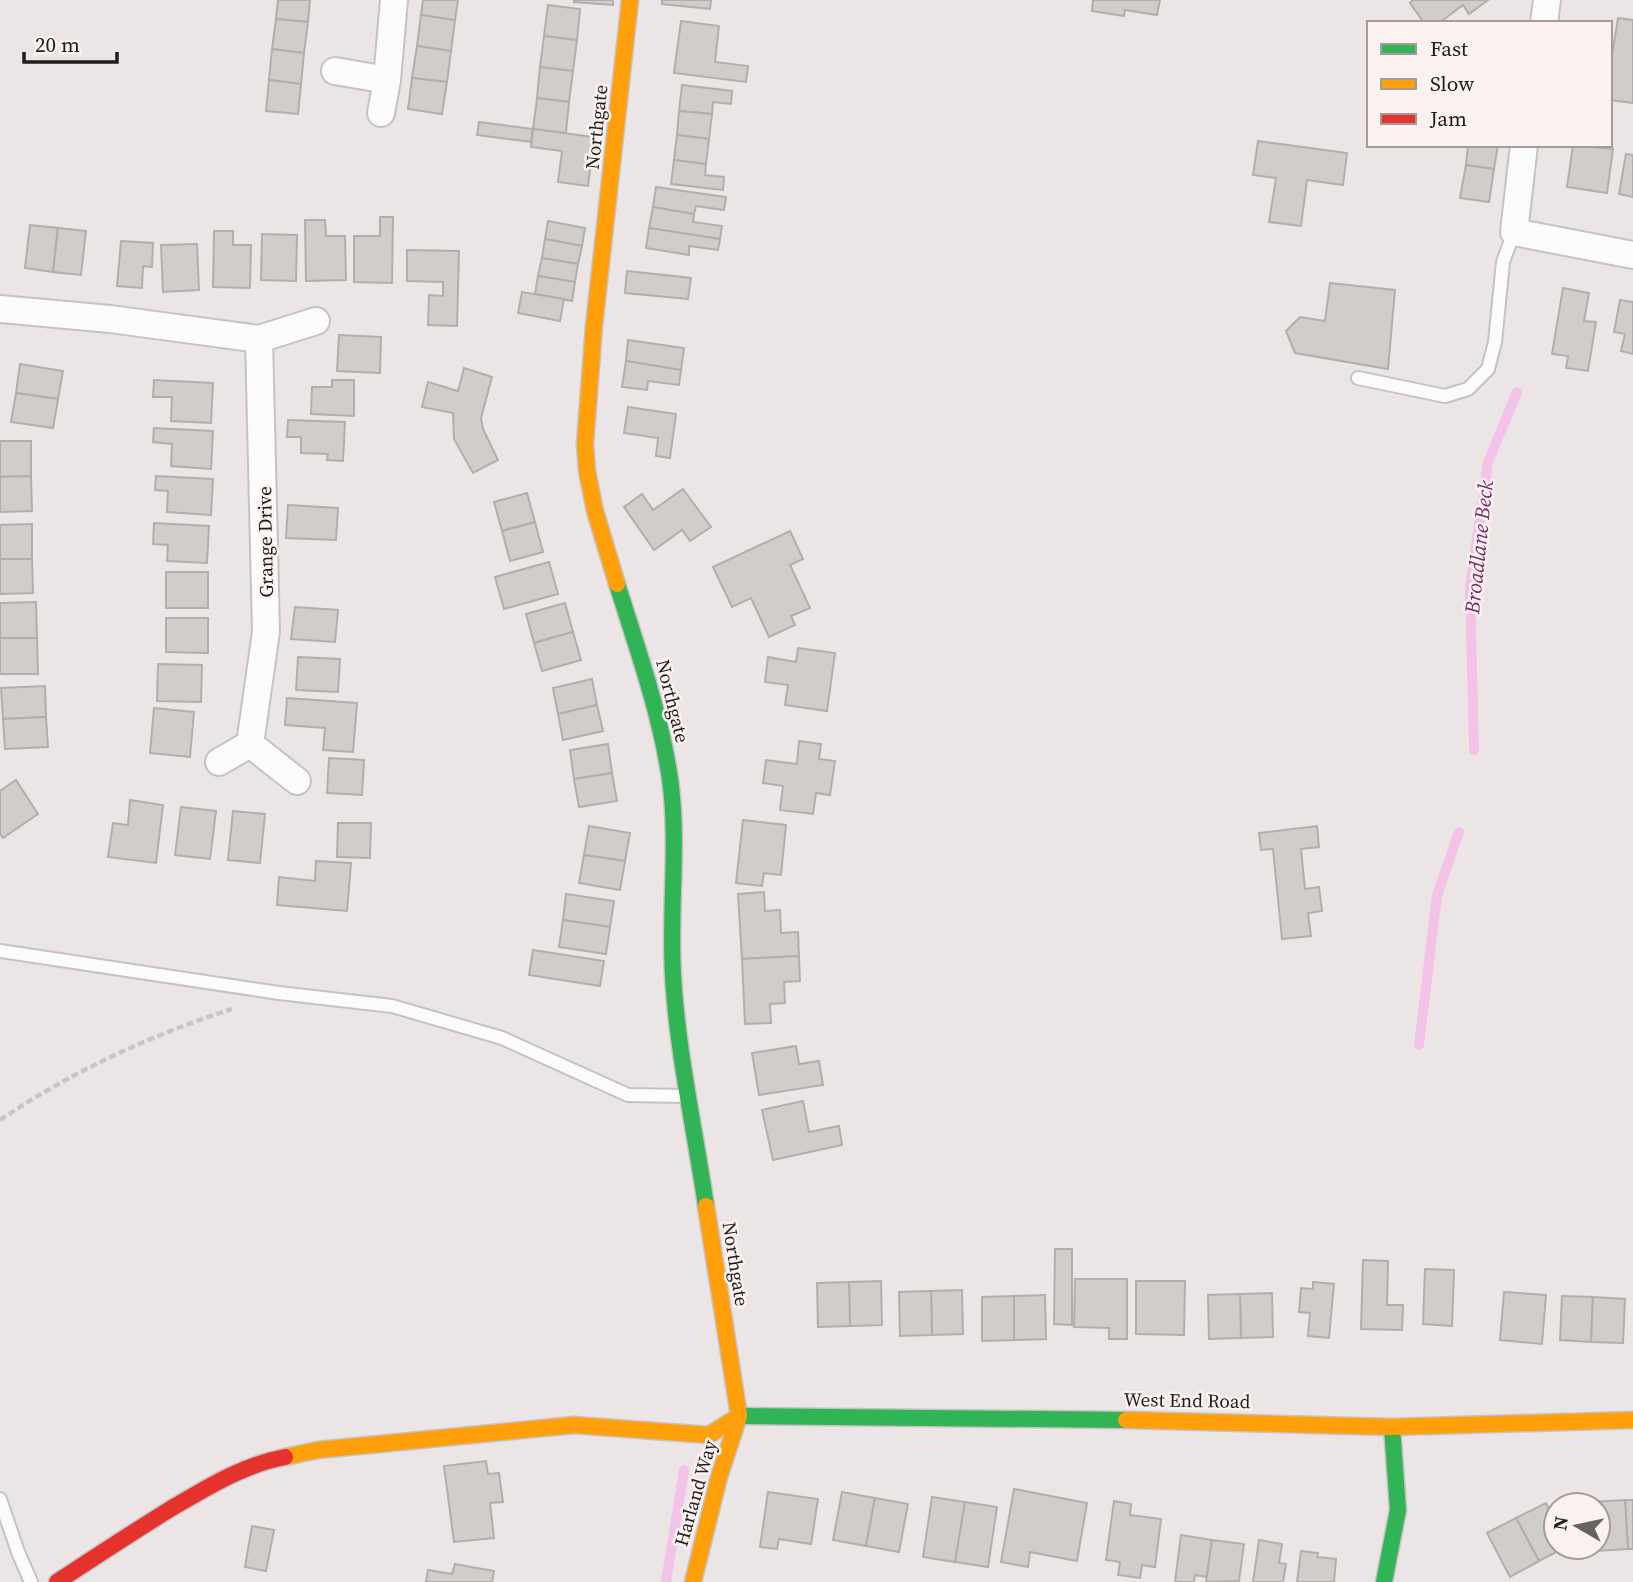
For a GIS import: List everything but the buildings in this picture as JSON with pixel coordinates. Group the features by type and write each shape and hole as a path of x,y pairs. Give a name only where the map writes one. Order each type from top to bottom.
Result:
{"street":[{"path":"381,113 387,80 394,0"},
{"name":"Northgate","path":"630,0 594,326 585,443 587,471 595,511 656,711 670,780 674,847 674,999 739,1416"},
{"path":"1544,21 1547,0"},
{"path":"335,71 387,80"},
{"path":"1524,147 1514,232 1633,255"},
{"path":"0,309 110,319 260,339 316,321"},
{"name":"Grange Drive","path":"250,744 267,632 260,339"},
{"path":"219,762 250,744 297,781"},
{"path":"57,1582 214,1483 259,1462 318,1450 574,1425 709,1435 739,1416"},
{"name":"West End Road","path":"739,1416 1082,1419 1392,1427 1633,1420"},
{"name":"Harland Way","path":"693,1582 719,1477 739,1416"},
{"path":"1384,1582 1398,1510 1392,1427"}],"lane":[{"path":"1358,378 1445,396 1468,389 1488,369 1495,342 1503,262 1514,232"},
{"path":"0,951 279,993 392,1006 502,1038 628,1095 688,1096"},
{"path":"0,1499 13,1540 31,1582"}],"path":[{"path":"0,1119 96,1064 197,1020 279,993"}],"waterway":[{"name":"Broadlane Beck","path":"1474,750 1470,587 1488,462 1517,392"},
{"name":"Broadlane Beck","path":"1419,1045 1437,895 1459,832"},
{"path":"666,1582 684,1470"}],"traffic: fast":[{"path":"617,584 654,705 670,779 674,828 672,951 675,1003 706,1206"},
{"path":"739,1416 1126,1420"},
{"path":"1384,1582 1398,1510 1392,1427"}],"traffic: slow":[{"path":"617,584 595,511 585,444 594,326 630,0"},
{"path":"693,1582 719,1477 739,1416 706,1206"},
{"path":"285,1457 318,1450 574,1425 709,1435 739,1416"},
{"path":"1126,1420 1392,1427 1633,1420"}],"traffic: jam":[{"path":"57,1582 157,1517 213,1485 255,1465 285,1457"}]}
